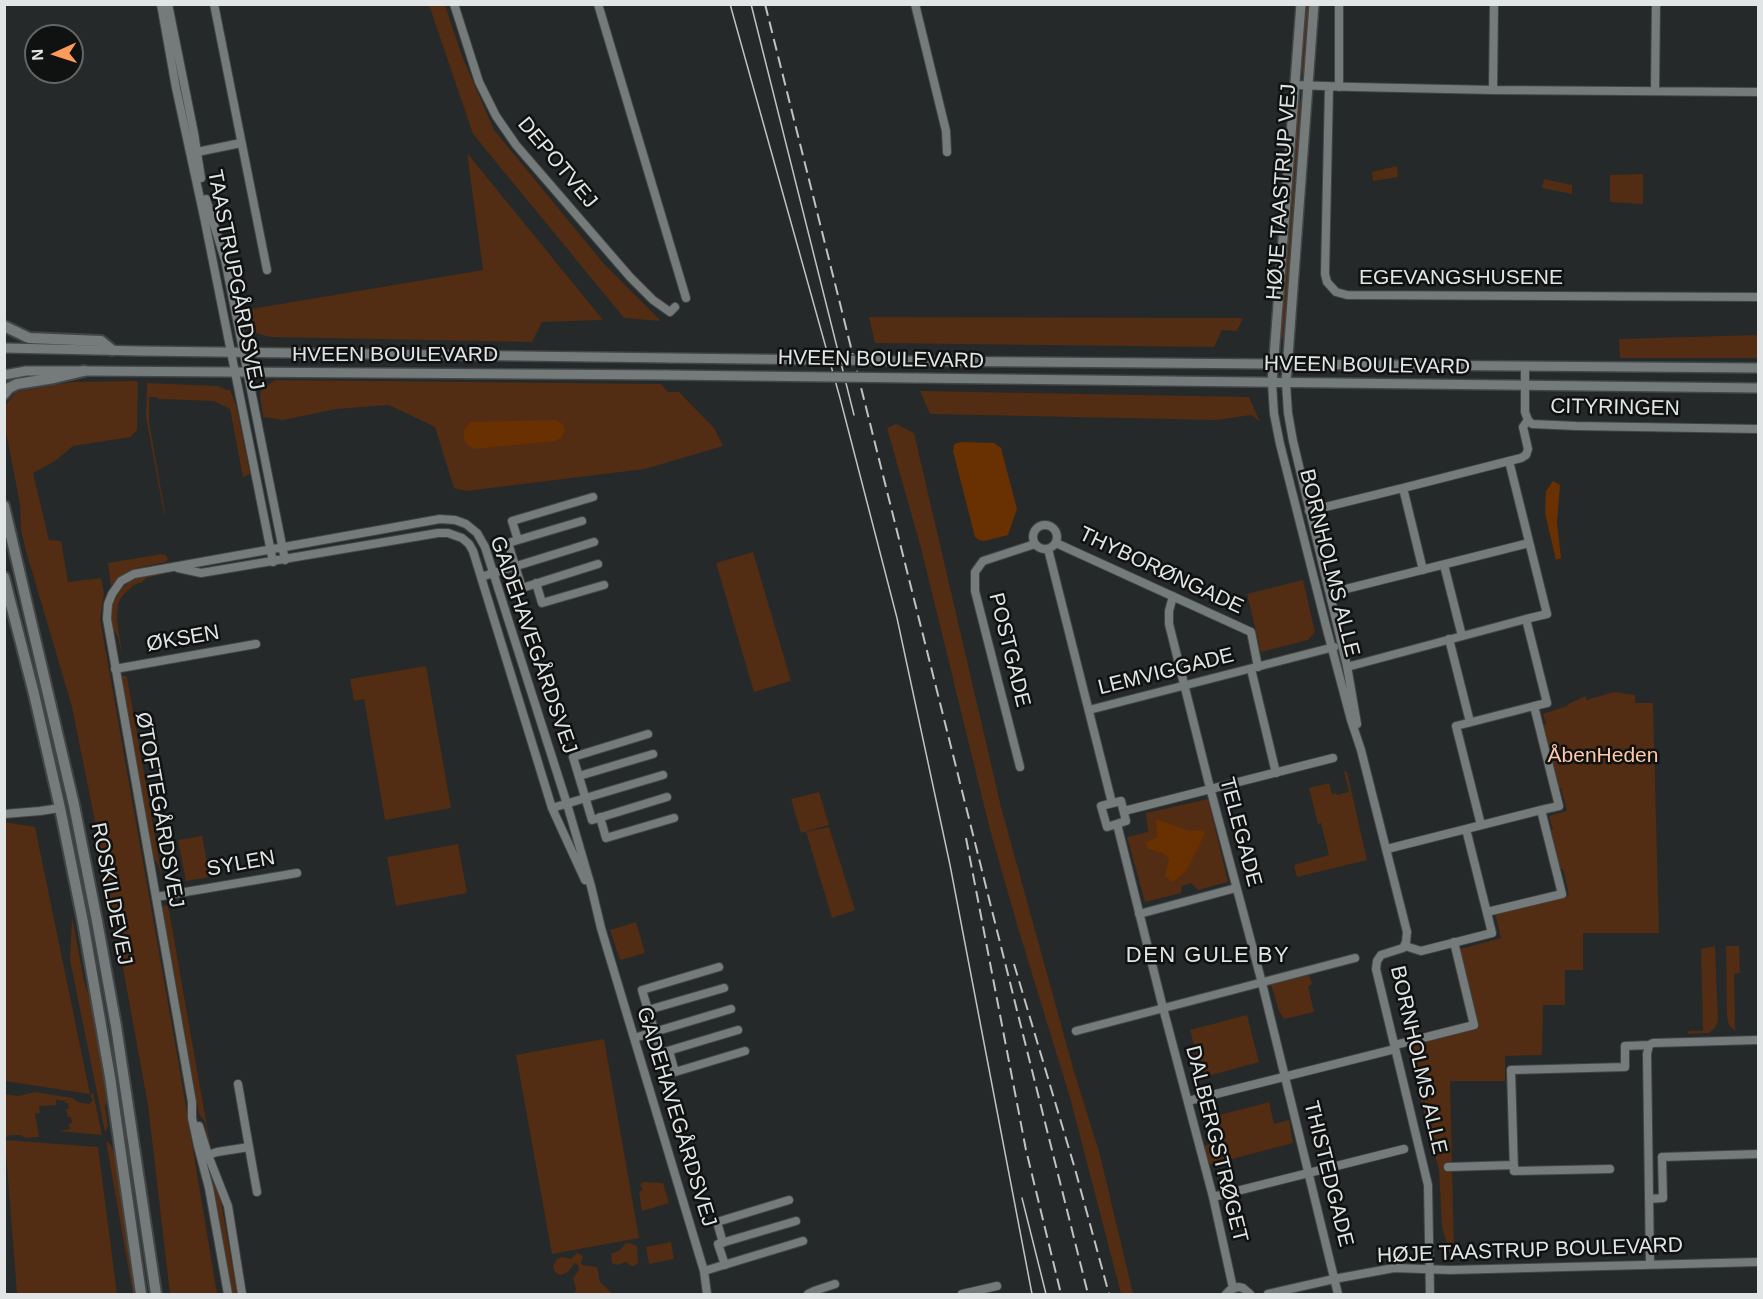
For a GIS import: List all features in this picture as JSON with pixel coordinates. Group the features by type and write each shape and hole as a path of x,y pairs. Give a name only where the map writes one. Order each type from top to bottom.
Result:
{"main road":[{"path":"4,326 29,338 101,341 112,350"},
{"path":"4,394 17,384 84,371"},
{"name":"ROSKILDEVEJ","path":"4,506 69,782 97,921 116,1026 156,1294"},
{"name":"ROSKILDEVEJ","path":"4,577 34,694 83,922 110,1077 141,1294"}],"street":[{"name":"TAASTRUPGÅRDSVEJ","path":"161,4 176,88 273,562"},
{"name":"TAASTRUPGÅRDSVEJ","path":"168,4 208,208 225,260 285,560"},
{"name":"TAASTRUPGÅRDSVEJ","path":"214,4 267,270"},
{"name":"DEPOTVEJ","path":"454,4 478,82 496,116 516,145 630,278 653,300 670,312 675,307"},
{"path":"598,4 686,298"},
{"path":"915,4 946,131 946,152"},
{"name":"HØJE TAASTRUP VEJ","path":"1272,383 1300,4"},
{"name":"HØJE TAASTRUP VEJ","path":"1286,383 1314,4"},
{"path":"1339,4 1339,87"},
{"path":"1492,90 1494,4"},
{"path":"1655,90 1656,4"},
{"path":"1295,85 1492,90 1758,92"},
{"name":"EGEVANGSHUSENE","path":"1329,87 1325,274 1327,282 1336,292 1356,295 1758,297"},
{"name":"TAASTRUPGÅRDSVEJ","path":"197,152 241,142"},
{"name":"HVEEN BOULEVARD","path":"4,348 911,361 1758,368"},
{"name":"CITYRINGEN","path":"1525,366 1525,412 1532,424 1758,429"},
{"name":"HVEEN BOULEVARD","path":"4,375 27,371 84,371 667,375 1758,388"},
{"name":"BORNHOLMS ALLE","path":"1272,383 1274,414 1280,444 1407,932 1405,946 1400,950 1381,955 1376,964 1428,1185 1430,1294"},
{"name":"BORNHOLMS ALLE","path":"1286,383 1290,422 1347,667 1361,750"},
{"path":"1309,511 1521,459 1526,455 1528,448 1523,427 1528,420"},
{"path":"1347,667 1547,614 1509,461"},
{"path":"1403,488 1423,570"},
{"path":"518,540 512,521 593,497"},
{"name":"GADEHAVEGÅRDSVEJ","path":"270,550 440,519 455,520 466,524 477,533 486,547 567,804 594,904"},
{"path":"582,521 508,543 522,588 598,564"},
{"path":"1051,526 1056,532 1056,543 1048,549 1041,549 1035,544 1034,532 1038,527 1051,526"},
{"name":"GADEHAVEGÅRDSVEJ","path":"273,562 438,533 456,535 469,544 552,808 577,860 594,904 704,1271 710,1284 710,1294"},
{"path":"481,577 594,542"},
{"name":"THYBORØNGADE","path":"1056,543 1251,632 1255,668"},
{"path":"1330,593 1529,543"},
{"name":"POSTGADE","path":"1020,767 975,591 975,572 983,561 1035,544"},
{"name":"THYBORØNGADE","path":"1048,549 1089,710"},
{"name":"ØTOFTEGÅRDSVEJ","path":"228,1294 107,619 111,594 121,581 134,574 270,550"},
{"name":"ØTOFTEGÅRDSVEJ","path":"173,566 201,573 273,562"},
{"path":"1444,565 1462,636"},
{"path":"536,583 542,603 604,585"},
{"name":"TELEGADE","path":"1173,596 1169,611 1169,624 1285,1077"},
{"path":"1481,825 1456,726 1547,703 1526,619"},
{"path":"1449,639 1470,722"},
{"name":"ØKSEN","path":"116,669 256,645"},
{"name":"LEMVIGGADE","path":"1089,710 1342,645"},
{"name":"LEMVIGGADE","path":"1255,668 1276,773"},
{"path":"1387,849 1559,806 1534,706"},
{"path":"1089,710 1112,803"},
{"path":"648,734 573,757 592,820 667,797"},
{"path":"579,776 653,754"},
{"path":"1124,811 1333,758"},
{"path":"552,808 663,775"},
{"path":"1121,801 1124,811 1126,821 1107,826 1101,806 1121,801"},
{"path":"4,814 60,808"},
{"path":"1487,912 1562,894 1541,810"},
{"path":"600,817 606,838 674,818"},
{"name":"DALBERGSTRØGET","path":"1117,824 1138,914 1213,1197 1233,1288"},
{"path":"1405,946 1421,951 1492,933 1466,829"},
{"name":"SYLEN","path":"156,897 297,873"},
{"path":"1138,914 1236,888"},
{"path":"1188,1101 1285,1077 1474,1024 1454,942"},
{"path":"1076,1031 1355,958"},
{"path":"719,967 642,990 654,1031 661,1053 738,1030"},
{"path":"648,1010 724,988"},
{"path":"634,1038 731,1009"},
{"path":"1610,1169 1514,1171 1511,1070 1625,1067 1624,1046 1758,1040"},
{"path":"1649,1045 1647,1054 1650,1265"},
{"path":"669,1051 675,1072 745,1051"},
{"name":"THISTEDGADE","path":"1285,1077 1338,1294"},
{"path":"238,1084 257,1192"},
{"path":"204,1156 249,1147"},
{"path":"1213,1197 1404,1149"},
{"path":"1648,1199 1663,1198 1662,1157 1758,1154"},
{"name":"ØTOFTEGÅRDSVEJ","path":"204,1156 228,1206 242,1294"},
{"path":"1448,1167 1514,1165"},
{"path":"723,1243 717,1222 789,1200"},
{"path":"725,1265 718,1244 796,1221"},
{"path":"704,1271 803,1241"},
{"name":"HØJE TAASTRUP BOULEVARD","path":"1268,1294 1394,1268 1450,1270 1758,1262"},
{"path":"808,1294 836,1284"},
{"path":"962,1294 997,1286"},
{"path":"1226,1294 1233,1288 1243,1288 1251,1294"}],"green space":[{"path":"429,5 445,5 462,56 494,130 604,264 661,321 624,318 473,134"},
{"path":"1305,5 1310,5 1305,74 1300,73"},
{"path":"1298,100 1303,101 1285,338 1280,338"},
{"path":"467,153 603,320 542,322 532,342 270,337 255,333 251,309 483,270"},
{"path":"1397,166 1398,177 1373,181 1372,172"},
{"path":"1643,174 1643,204 1610,202 1610,175"},
{"path":"1544,179 1572,185 1572,194 1542,188"},
{"path":"869,317 1243,318 1237,331 1222,330 1214,347 875,343"},
{"path":"1758,335 1758,358 1620,358 1619,339"},
{"path":"275,380 661,384 668,392 679,392 714,428 723,446 645,469 466,491 454,488 435,427 389,405 336,409 283,420 263,417 261,390"},
{"path":"72,382 138,382 137,430 131,437 73,446 55,461 33,473 49,540 61,541 68,582 101,578 104,593 100,619 217,1294 170,1294 148,1105 108,886 72,707 21,530 20,504 5,427 6,405 16,392"},
{"path":"147,383 218,386 230,390 236,405 250,474 243,477 230,409 214,401 149,397 149,422 164,514 146,417"},
{"path":"920,391 1249,397 1260,422 1251,415 1217,420 930,414"},
{"path":"896,424 914,433 1001,807 1073,1068 1100,1155 1133,1294 1121,1294 1071,1101 990,830 921,548 887,428"},
{"path":"753,552 791,681 754,692 716,563"},
{"path":"162,554 167,556 168,560 137,568 122,575 111,586 108,563"},
{"path":"166,574 148,577 134,585 122,596 118,604 117,620 123,661 118,637 111,620 114,599 131,580 144,576"},
{"path":"1303,580 1315,632 1308,640 1261,652 1247,594"},
{"path":"426,666 451,808 385,820 364,699 354,701 350,679"},
{"path":"123,675 127,677 164,888 159,866 153,857 121,678"},
{"name":"ÅbenHeden","path":"1614,692 1635,695 1635,703 1653,703 1659,933 1583,933 1583,970 1565,970 1565,1005 1543,1005 1542,1055 1505,1056 1505,1081 1450,1081 1454,1251 1449,1251 1442,1227 1439,1170 1405,1038 1476,1020 1460,949 1501,938 1495,913 1569,895 1563,869 1559,869 1549,832 1553,830 1549,816 1567,811 1561,788 1558,789 1542,725 1546,724 1543,714 1567,706 1586,696 1586,700"},
{"path":"1344,771 1347,772 1367,860 1297,877 1294,865 1329,855 1309,788 1329,783 1332,794 1349,792"},
{"path":"819,792 829,825 801,833 791,799"},
{"path":"1208,799 1228,882 1198,890 1191,883 1182,886 1181,893 1145,902 1127,837 1148,832 1146,813"},
{"path":"4,822 35,827 90,1094 5,1081"},
{"path":"829,827 855,910 832,918 806,832"},
{"path":"202,836 210,877 186,881 178,840"},
{"path":"458,844 467,893 396,906 387,857"},
{"path":"167,905 210,1144 209,1145 205,1122 199,1114 163,910 163,906"},
{"path":"72,916 84,981 93,1010 104,1074 108,1126 105,1132 70,960"},
{"path":"636,922 645,953 620,960 610,930"},
{"path":"1715,946 1718,1021 1709,1033 1688,1034 1689,1031 1703,1031 1701,949"},
{"path":"1726,946 1739,946 1740,973 1734,974 1735,1031 1729,1025 1727,1017"},
{"path":"1309,975 1312,984 1308,986 1314,1012 1284,1019 1279,1011 1271,984"},
{"path":"1247,1015 1259,1062 1208,1076 1201,1072 1190,1030"},
{"path":"604,1039 639,1238 552,1254 516,1055"},
{"path":"35,1092 72,1098 89,1104 93,1100 90,1096 93,1092 102,1135 58,1131 70,1129 69,1124 72,1123 66,1109 69,1109 68,1103 58,1099 56,1105 39,1106 40,1113 35,1114 39,1137 26,1138 20,1135 10,1135 5,1138 5,1094 18,1096"},
{"path":"1269,1102 1274,1124 1289,1120 1293,1143 1209,1165 1204,1146 1221,1140 1217,1123 1220,1115"},
{"path":"5,1140 98,1147 117,1294 17,1294"},
{"path":"106,1141 115,1154 136,1294 133,1294"},
{"path":"209,1167 221,1202 237,1294 231,1294"},
{"path":"643,1182 663,1183 669,1203 642,1211 639,1192 643,1190 640,1185"},
{"path":"671,1242 674,1259 649,1264 646,1247"},
{"path":"626,1243 637,1246 638,1263 631,1266 626,1262 617,1265 612,1263 611,1254 620,1250"},
{"path":"577,1253 583,1256 582,1265 597,1267 600,1282 613,1294 574,1294 576,1289 573,1278 579,1270 578,1265 575,1263 567,1273 560,1275 555,1272 553,1266 557,1259 562,1257 571,1259"}],"shaded area":[{"path":"556,420 563,424 565,430 561,438 555,441 475,449 467,445 464,439 464,430 470,422"},
{"path":"961,442 994,443 1001,448 1017,509 1008,535 984,541 975,537 953,451 954,444"},
{"path":"1553,481 1560,485 1557,523 1561,558 1556,560 1545,513 1546,491"},
{"path":"1156,819 1190,831 1202,830 1205,833 1186,871 1173,882 1165,876 1169,859 1163,853 1148,849 1146,843 1157,837"}],"tram line":[{"path":"730,4 840,398 897,618 950,865 1032,1294"},
{"path":"751,4 854,415"},
{"path":"1022,1198 1046,1294"}],"railway":[{"path":"765,4 1088,1294"},
{"path":"966,838 1026,1150 1061,1294"},
{"path":"1014,964 1075,1169 1109,1294"}],"district":[{"name":"DEN GULE BY","path":"1208,956"}]}
